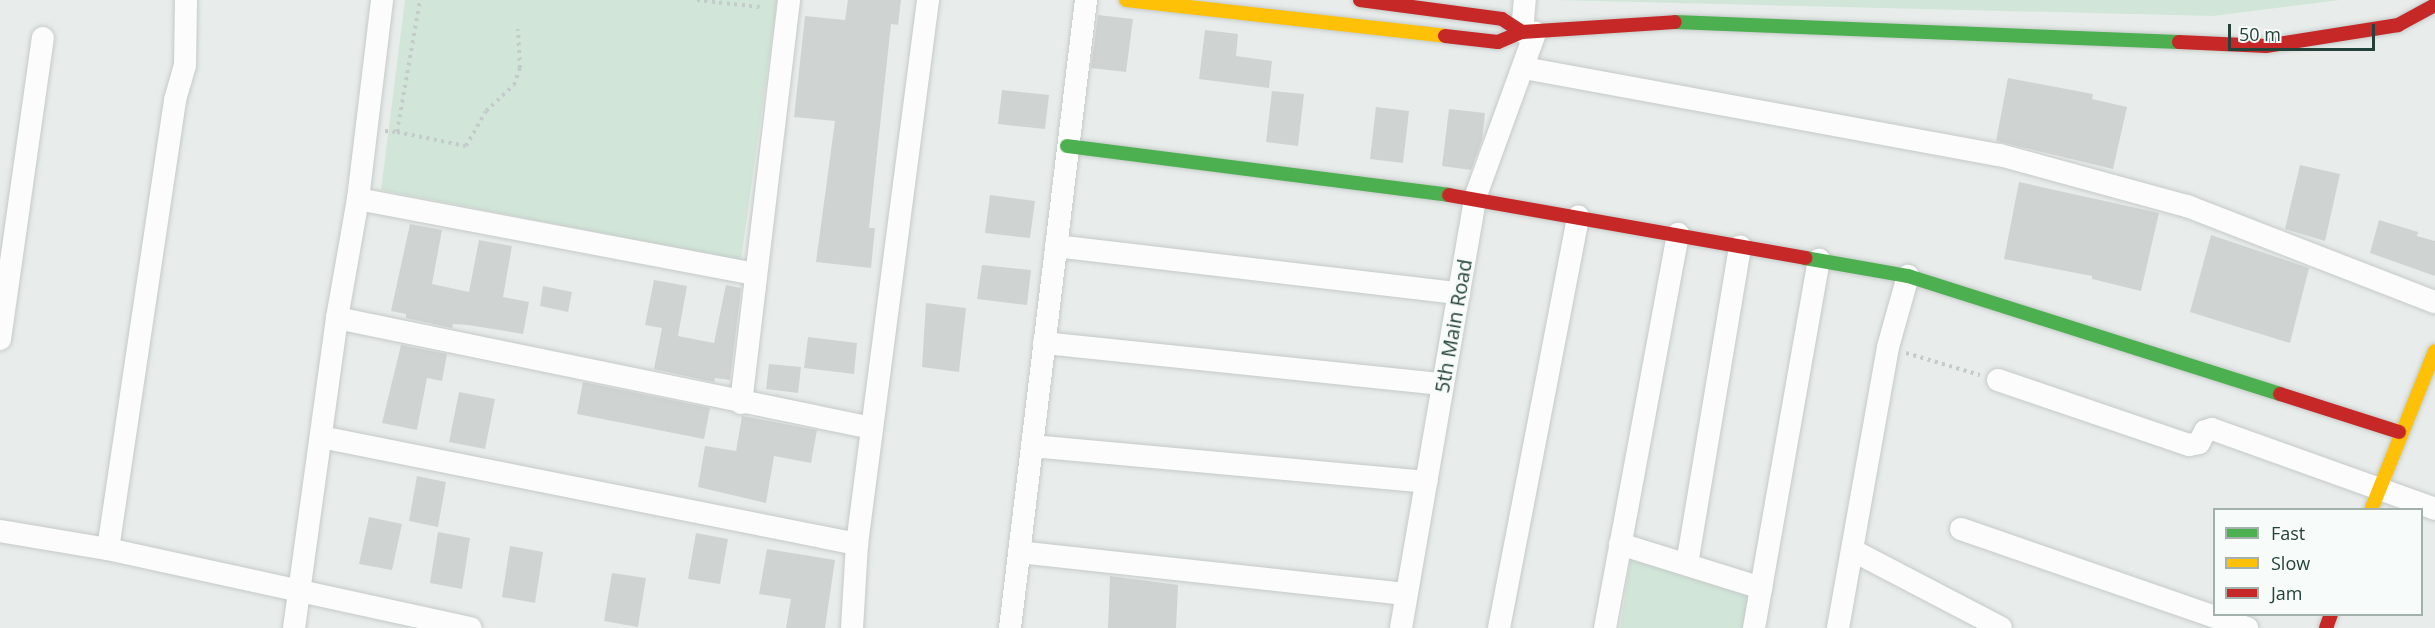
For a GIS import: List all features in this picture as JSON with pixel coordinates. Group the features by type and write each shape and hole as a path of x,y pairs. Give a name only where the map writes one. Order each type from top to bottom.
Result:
{"street":[{"path":"108,549 175,100 185,65 186,0"},
{"path":"294,628 337,318 358,199 382,0"},
{"path":"741,402 754,274 789,0"},
{"path":"852,628 857,544 928,0"},
{"path":"1010,628 1086,0"},
{"path":"1126,0 1498,42 1528,32 1674,22 2266,46 2398,25 2435,4"},
{"path":"1360,0 1502,19 1528,32"},
{"name":"5th Main Road","path":"1404,628 1406,594 1475,198 1524,68 1528,32 1525,0"},
{"path":"0,339 43,38"},
{"path":"1524,68 2000,155 2187,206 2435,302"},
{"path":"1067,146 1475,198 1908,276 2399,432"},
{"path":"358,199 754,274"},
{"path":"1499,628 1578,217"},
{"path":"1605,628 1678,234"},
{"path":"1056,246 1459,293"},
{"path":"1687,564 1740,246"},
{"path":"1754,628 1819,260"},
{"path":"1838,628 1888,347 1908,276"},
{"path":"337,318 872,428"},
{"path":"1044,343 1443,384"},
{"path":"2372,508 2399,432 2435,351"},
{"path":"1998,380 2189,445 2199,443 2205,431 2212,429 2435,509"},
{"path":"321,437 857,544"},
{"path":"1032,446 1426,482"},
{"path":"1961,530 2247,628"},
{"path":"0,531 108,549 298,593 471,628"},
{"path":"1620,544 1761,588"},
{"path":"1852,550 2001,628"},
{"path":"1019,552 1406,594"}],"path":[{"path":"397,132 420,0"},
{"path":"697,0 760,7"},
{"path":"367,129 397,132 466,146 486,111 514,85 520,68 518,28"},
{"path":"1888,347 1998,380"}],"green space":[{"path":"405,0 777,0 741,260 381,190"},
{"path":"1556,0 2340,0 2213,16"},
{"path":"1632,551 1753,594 1747,628 1620,628"}],"building":[{"path":"848,0 901,0 898,25 891,24 869,228 875,228 871,268 816,262 835,121 794,117 805,16 845,20"},
{"path":"1098,15 1133,19 1126,72 1091,68"},
{"path":"1205,30 1238,34 1236,56 1272,61 1269,88 1199,79"},
{"path":"2008,78 2093,94 2092,99 2127,107 2113,169 1996,141"},
{"path":"1002,90 1049,95 1045,129 998,124"},
{"path":"1272,91 1304,94 1298,146 1266,142"},
{"path":"1376,107 1409,111 1403,163 1370,159"},
{"path":"1449,109 1485,113 1482,140 1471,170 1442,166"},
{"path":"2300,165 2340,174 2325,241 2285,229"},
{"path":"2019,182 2159,213 2141,291 2092,279 2092,276 2004,259"},
{"path":"990,195 1035,201 1030,238 985,233"},
{"path":"2379,220 2418,232 2417,236 2435,241 2435,276 2370,253"},
{"path":"410,224 442,230 432,284 469,292 479,240 512,246 503,297 529,302 523,334 468,325 453,324 452,328 406,318 406,314 391,311"},
{"path":"2211,235 2309,268 2290,343 2190,312"},
{"path":"982,265 1031,270 1027,305 977,299"},
{"path":"654,280 687,286 678,336 714,343 726,285 741,288 730,380 715,378 714,382 654,369 662,328 645,325"},
{"path":"543,286 572,292 568,312 540,306"},
{"path":"926,303 966,308 959,372 922,367"},
{"path":"808,337 857,343 854,374 804,368"},
{"path":"401,345 447,354 442,381 427,378 417,430 382,423"},
{"path":"769,364 801,367 798,393 766,389"},
{"path":"583,382 710,408 704,439 577,414"},
{"path":"459,392 495,399 485,449 449,442"},
{"path":"742,416 817,430 811,463 774,456 766,503 698,487 705,446 736,451"},
{"path":"417,476 446,482 438,527 409,521"},
{"path":"369,517 402,524 392,570 359,564"},
{"path":"438,532 470,538 462,589 430,583"},
{"path":"696,533 728,539 720,584 688,579"},
{"path":"510,546 543,552 535,603 502,597"},
{"path":"767,549 835,560 825,628 786,628 791,599 759,594"},
{"path":"612,573 646,578 638,627 604,621"},
{"path":"1110,576 1178,585 1176,628 1108,628"}],"traffic: fast":[{"path":"1675,22 2179,42"},
{"path":"1067,146 1449,195"},
{"path":"1805,258 1908,276 2280,394"}],"traffic: slow":[{"path":"1126,0 1445,36"},
{"path":"2372,508 2435,351"}],"traffic: jam":[{"path":"1360,0 1502,19 1522,32"},
{"path":"2179,42 2266,46 2398,25 2435,5"},
{"path":"1445,36 1498,42 1522,32 1675,22"},
{"path":"1449,195 1805,258"},
{"path":"2280,394 2399,432"},
{"path":"2326,628 2330,616"}]}
